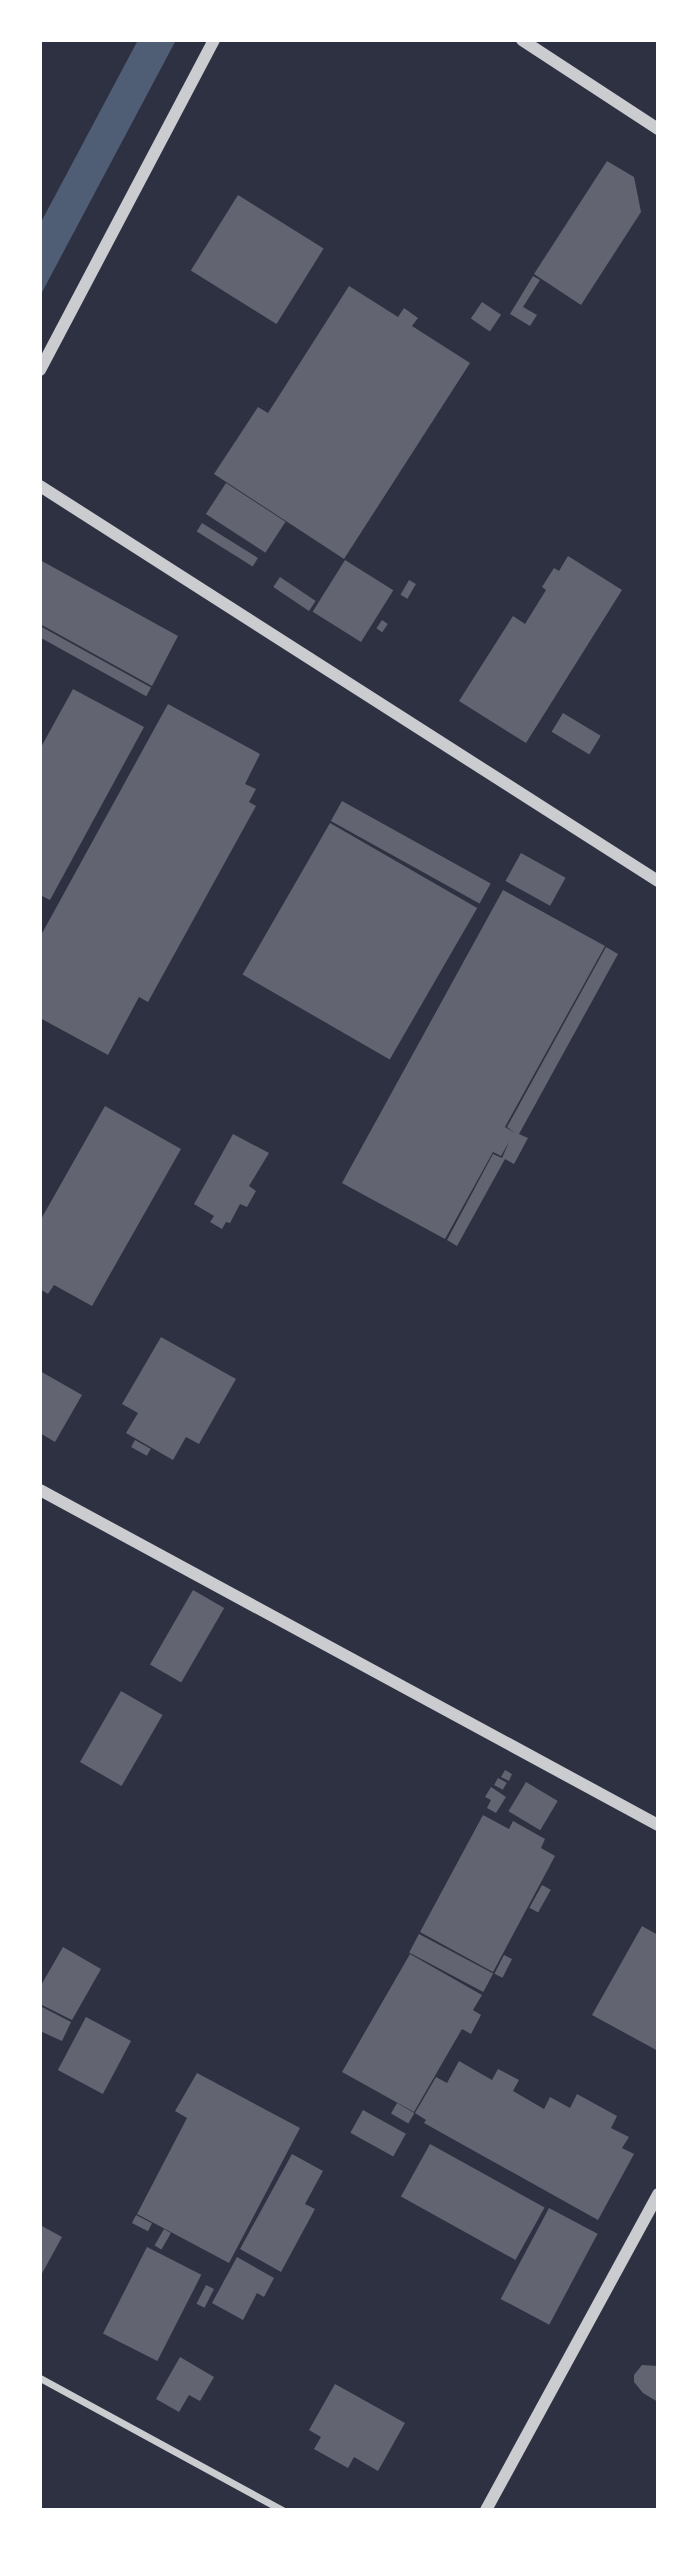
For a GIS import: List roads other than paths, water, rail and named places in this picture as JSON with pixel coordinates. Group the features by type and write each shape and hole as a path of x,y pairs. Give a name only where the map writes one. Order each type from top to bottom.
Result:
{"street":[{"path":"40,370 214,40"},
{"path":"522,40 658,129"},
{"path":"40,486 658,881"},
{"path":"40,1490 658,1825"},
{"path":"486,2510 658,2194"},
{"path":"40,2378 282,2510"}],"water":[{"path":"138,40 176,40 40,296 40,224"}]}
